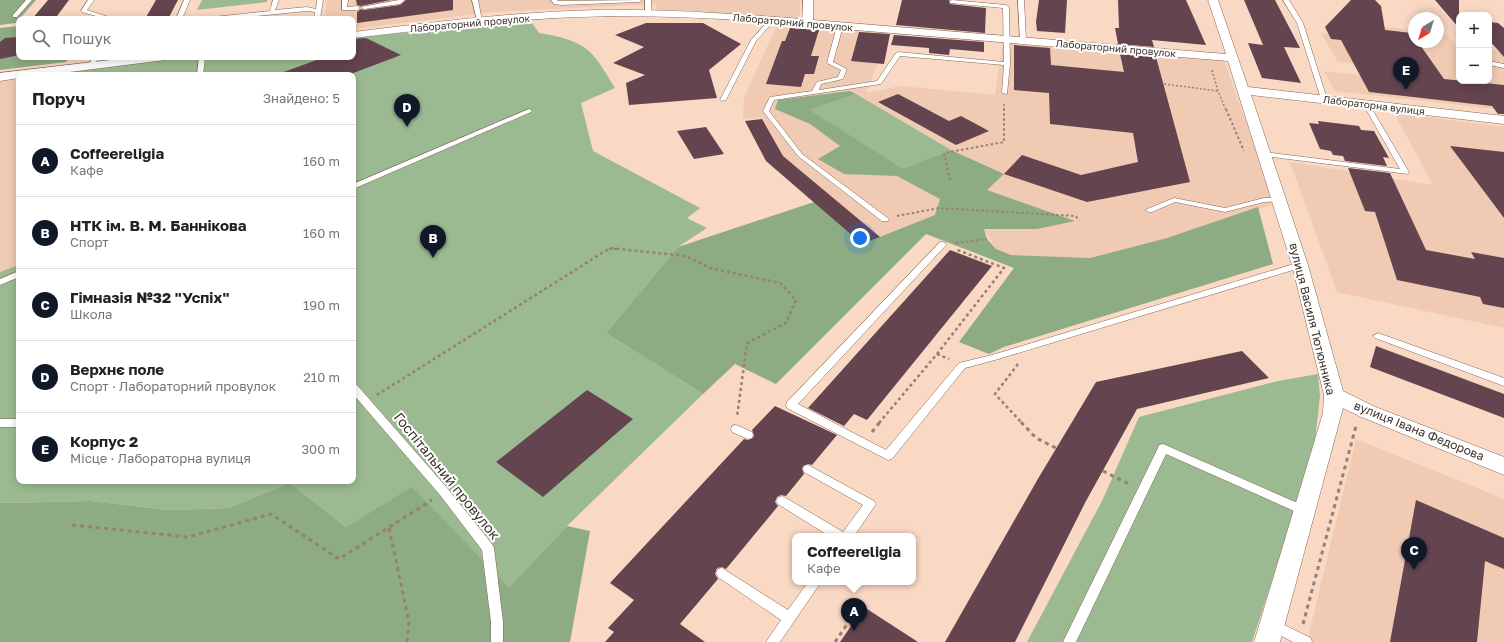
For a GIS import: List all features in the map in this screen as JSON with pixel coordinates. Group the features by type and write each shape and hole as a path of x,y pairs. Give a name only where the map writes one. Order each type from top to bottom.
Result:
{"street":[{"path":"808,0 808,23"},
{"name":"вулиця Василя Тютюнника","path":"1213,0 1244,90 1300,265 1334,395 1333,413 1270,634"},
{"name":"Лабораторний провулок","path":"356,35 480,20 557,15 648,13 722,16 1008,38 1233,58"},
{"path":"29,72 93,61 111,60"},
{"path":"0,77 16,74"},
{"name":"Лабораторна вулиця","path":"1244,90 1504,120"},
{"name":"вулиця Івана Федорова","path":"1334,395 1366,411 1504,466"}],"lane":[{"path":"15,16 28,0"},
{"path":"91,0 84,11 102,16"},
{"path":"180,16 187,0"},
{"path":"272,12 276,0"},
{"path":"317,16 320,0"},
{"path":"345,0 344,9 357,8"},
{"path":"364,7 400,2 402,0"},
{"path":"475,0 480,20"},
{"path":"554,0 556,3 561,4 639,0"},
{"path":"648,0 648,13"},
{"path":"1021,0 1023,40"},
{"path":"1286,0 1300,22 1324,99"},
{"path":"952,2 1006,7 1008,38 1005,94"},
{"path":"239,16 306,9 318,12"},
{"path":"724,100 754,40 772,20"},
{"path":"814,93 819,83 841,78 844,69 830,63 840,26"},
{"path":"885,218 800,155 766,110 772,98 879,83 898,54 1007,64"},
{"path":"200,72 202,60"},
{"path":"1492,64 1504,66"},
{"path":"1264,154 1405,172 1366,104"},
{"path":"356,186 529,110"},
{"path":"1149,210 1174,200 1225,210 1264,200 1279,199"},
{"path":"943,244 791,405 888,456 962,365 992,358 1300,265"},
{"path":"0,282 16,275"},
{"path":"1378,336 1504,382"},
{"name":"Госпітальний провулок","path":"356,390 444,492 488,548 497,622 497,642"},
{"path":"0,423 16,423"},
{"path":"736,429 748,435"},
{"path":"1070,642 1163,448 1305,511"},
{"path":"808,469 870,504 850,533"},
{"path":"782,501 834,533"},
{"path":"722,573 789,618"},
{"path":"772,642 813,585"},
{"path":"1270,634 1303,640"}],"path":[{"path":"1164,84 1218,90 1211,67"},
{"path":"950,180 944,153 1004,142 1005,94"},
{"path":"885,218 939,208 1075,216 1080,220"},
{"path":"943,244 987,239"},
{"path":"863,443 937,354 1004,268 943,244"},
{"path":"366,401 610,248 686,256 710,268 780,283 796,300 786,323 747,343 738,402 736,429"},
{"path":"1019,363 994,394 1036,438 1056,448"},
{"path":"1303,640 1357,424"},
{"path":"1103,471 1113,476"},
{"path":"72,525 188,537 271,514 339,559 444,492"},
{"path":"389,528 409,622 407,642"},
{"path":"835,642 850,620"}],"shaded area":[{"path":"327,0 800,0 800,15 796,18 785,19 655,11 657,4 493,12 356,29 356,16 325,16"},
{"path":"1367,25 1408,29 1408,48 1444,48 1445,33 1456,46 1456,84 1492,84 1492,50 1504,52 1504,110 1335,91 1324,71 1393,79 1386,67 1338,62 1321,33 1375,38"},
{"path":"776,27 859,31 851,60 878,63 866,93 900,86 995,95 1003,40 1224,60 1275,204 1167,238 1090,258 1011,255 996,249 984,229 935,215 880,237 783,156 760,117 743,119 744,97"},
{"path":"16,76 16,266 0,272 0,79"},
{"path":"1394,113 1504,127 1504,328 1337,292 1290,162 1433,185"},
{"path":"1356,439 1504,499 1504,642 1307,642"}],"green space":[{"path":"0,0 36,0 22,16 16,16 16,23 0,25"},
{"path":"202,0 267,0 267,2 197,10"},
{"path":"532,23 539,33 567,39 587,49 598,62 615,88 581,103 593,151 700,208 687,218 707,228 678,247 606,333 703,394 567,526 509,587 412,488 346,527 291,484 356,484 356,72 67,72 68,70 157,60 356,60 356,38 458,27"},
{"path":"16,26 16,60 67,60 66,62 0,70 0,28"},
{"path":"850,91 856,94 810,110 903,169 951,150 1004,174 987,190 1075,221 1037,229 984,229 987,239 996,249 1011,255 1090,258 1167,238 1258,207 1273,264 1004,347 989,354 959,342 1014,268 926,234 776,384 735,364 703,394 606,333 678,247 814,202 862,244 935,215 940,199 897,176 844,174 818,159 840,146 810,124 775,109 778,100"},
{"path":"856,94 951,150 903,170 810,110"},
{"path":"16,266 16,484 288,484 228,508 169,510 90,501 0,503 0,272"},
{"path":"1318,374 1320,396 1314,451 1252,642 1027,642 1103,499 1139,417 1278,381"},
{"path":"288,484 291,484 346,527 412,487 509,587 567,526 590,531 570,642 0,642 0,503 90,501 169,510 228,508"}],"building":[{"path":"48,0 69,0 57,16 35,16"},
{"path":"156,0 178,0 170,16 147,16"},
{"path":"356,0 391,0 360,6 357,5"},
{"path":"406,0 453,0 453,10 357,23 357,12 361,9 364,10 400,5"},
{"path":"902,0 949,0 950,4 986,8 985,33 896,25"},
{"path":"1039,0 1067,0 1065,33 1037,31 1036,22"},
{"path":"1118,0 1186,0 1206,45 1152,40 1154,47 1118,44 1115,28 1119,28"},
{"path":"1244,0 1275,0 1300,48 1284,47 1301,83 1262,78 1248,43 1263,45"},
{"path":"1351,0 1375,0 1381,6 1385,30 1408,33 1408,48 1422,48 1444,79 1456,80 1456,84 1504,85 1504,114 1498,114 1492,106 1369,92 1341,40 1331,39 1325,27"},
{"path":"1435,0 1459,0 1459,12 1456,12 1456,24"},
{"path":"1492,22 1498,23 1504,28 1504,57 1492,43"},
{"path":"646,23 703,23 741,44 709,70 717,98 629,105 626,83 645,75 613,63 644,47 615,35"},
{"path":"790,28 819,30 811,56 819,56 814,74 805,74 801,87 766,84 782,41 785,41"},
{"path":"859,32 890,34 884,64 851,61"},
{"path":"894,35 984,42 984,52 950,49 949,55 929,53 929,48 891,45"},
{"path":"16,37 16,56 0,59 0,42 5,38"},
{"path":"366,38 401,55 356,72 284,72 317,60 356,60 356,39"},
{"path":"1014,45 1050,48 1051,65 1124,72 1120,54 1156,57 1190,182 1087,202 1004,174 1022,155 1081,175 1138,162 1133,133 1050,124 1049,93 1014,90"},
{"path":"898,94 949,121 961,116 989,131 956,145 878,102"},
{"path":"762,119 783,156 880,237 862,244 766,161 745,121"},
{"path":"1318,121 1359,126 1361,130 1374,131 1389,158 1383,157 1387,166 1345,161 1343,156 1333,155 1331,151 1320,149 1309,123 1319,124"},
{"path":"706,127 724,154 694,159 677,131"},
{"path":"1450,146 1504,152 1504,218"},
{"path":"1348,168 1390,173 1426,250 1475,259 1471,252 1504,258 1504,308 1483,304 1480,297 1397,280 1375,212 1365,211"},
{"path":"950,250 992,266 867,420 854,414 844,426 808,408"},
{"path":"1376,346 1504,394 1504,418 1370,367"},
{"path":"1242,351 1269,378 1137,409 1086,501 1015,642 945,642 1039,477 1096,382"},
{"path":"587,390 633,419 543,497 496,462"},
{"path":"775,406 837,435 812,465 808,464 803,466 802,469 804,474 786,496 781,495 777,497 775,502 778,506 726,569 722,567 717,568 715,574 718,579 680,624 705,642 605,642 614,632 608,628 634,600 610,583 744,439 748,440 753,438 754,435 752,430"},
{"path":"1416,500 1504,538 1504,569 1485,561 1477,642 1390,642"},
{"path":"864,607 918,642 840,642"}],"place":[{"name":"Корпус 2","path":"1406,90"},
{"name":"Верхнє поле","path":"407,127"},
{"name":"НТК ім. В. М. Баннікова","path":"433,258"},
{"name":"Гімназія №32 \"Успіх\"","path":"1414,570"},
{"name":"Coffeereligia","path":"854,631"}]}
